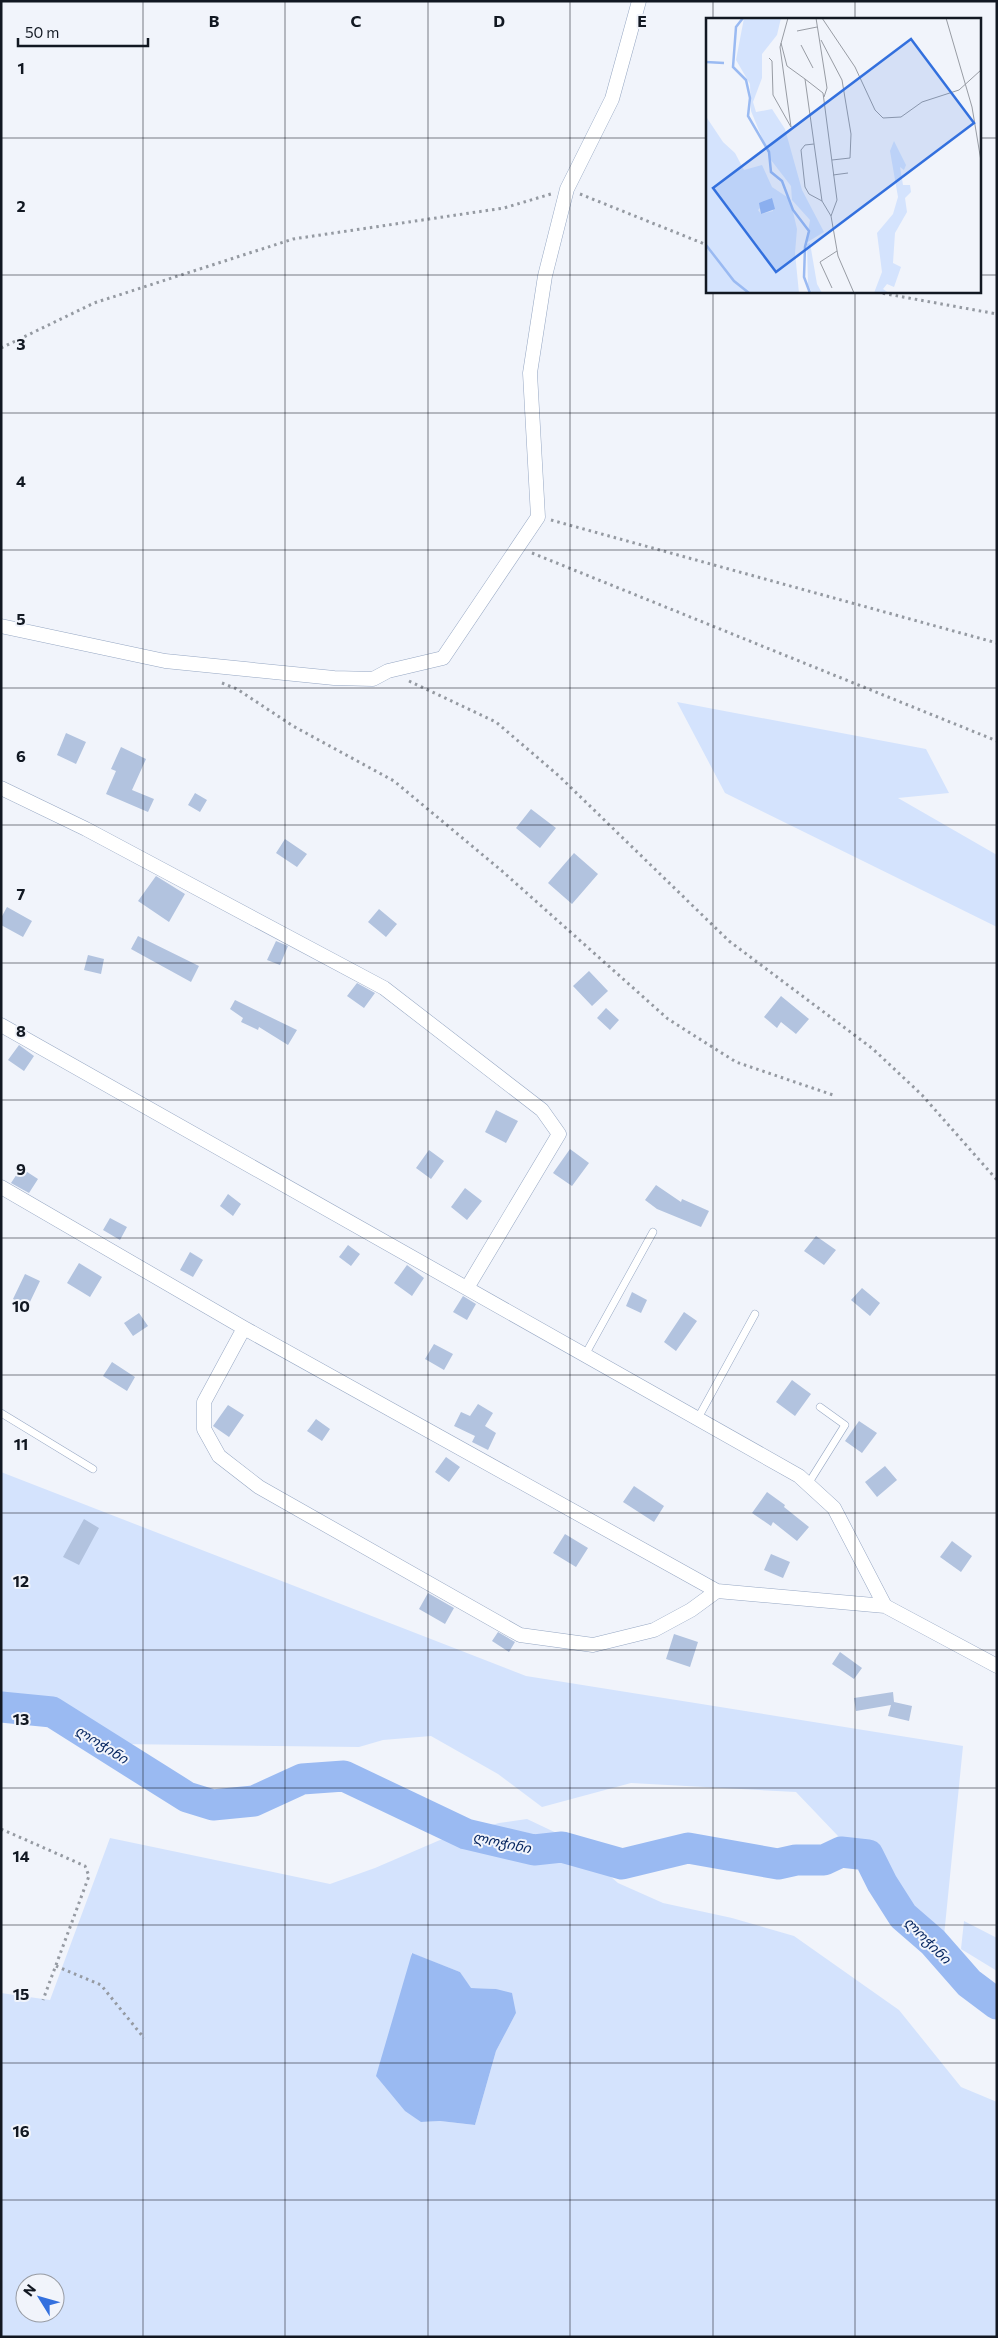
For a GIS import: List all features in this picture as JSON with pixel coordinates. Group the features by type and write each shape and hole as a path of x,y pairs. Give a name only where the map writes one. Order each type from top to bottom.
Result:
{"street":[{"path":"1,626 165,661 334,678 373,679 388,671 443,658 538,517 530,373 545,276 567,189 612,99 639,1"},
{"path":"1,788 86,829 384,988 542,1110 559,1134 467,1288"},
{"path":"1,1024 799,1476 834,1508 885,1606"},
{"path":"1,1187 244,1328 717,1591 885,1606 997,1666"},
{"path":"244,1328 204,1402 204,1429 220,1456 259,1487 520,1635 593,1645 654,1630 691,1610 717,1591"}],"lane":[{"path":"585,1355 653,1232"},
{"path":"698,1418 755,1314"},
{"path":"808,1484 845,1425 820,1407"},
{"path":"1,1413 93,1469"}],"path":[{"path":"1,348 94,303 293,239 504,208 567,189 706,245"},
{"path":"876,292 997,314"},
{"path":"538,517 997,643"},
{"path":"517,547 997,741"},
{"path":"388,671 496,722 560,776 729,941 873,1049 922,1095 997,1180"},
{"path":"219,682 237,689 294,726 394,781 502,871 668,1019 736,1062 833,1095"},
{"path":"1,1829 85,1866 89,1876 43,2000"},
{"path":"56,1966 101,1985 144,2038"}],"shaded area":[{"path":"677,702 926,749 949,793 898,798 997,855 997,927 725,793"},
{"path":"1,1472 526,1676 963,1746 943,1946 796,1792 631,1783 542,1807 498,1774 431,1736 383,1740 359,1747 118,1744 52,1703 1,1693"},
{"path":"527,1819 565,1837 618,1883 663,1903 732,1918 794,1936 899,2010 961,2087 997,2102 997,2337 1,2337 1,1993 50,2000 110,1838 330,1884 375,1868 440,1840 499,1823","holes":["411,1953 460,1972 470,1988 496,1989 516,2013 496,2051 475,2125 440,2121 421,2122"]},
{"path":"964,1921 997,1938 997,1971 961,1949"}],"water":[{"path":"412,1953 460,1972 471,1988 496,1989 512,1993 516,2013 496,2051 475,2125 440,2121 421,2122 405,2111 376,2076"}],"building":[{"path":"66,733 86,742 76,764 57,755"},
{"path":"121,747 146,759 132,790 154,799 148,812 106,794 116,771 111,769"},
{"path":"195,793 207,800 200,812 188,805"},
{"path":"531,809 556,828 540,848 516,828"},
{"path":"285,839 307,854 297,867 276,853"},
{"path":"574,853 598,874 572,904 548,883"},
{"path":"156,876 185,894 169,922 138,901"},
{"path":"7,907 32,921 23,937 1,925 1,918"},
{"path":"379,909 397,924 386,937 368,922"},
{"path":"138,936 199,966 191,982 131,949"},
{"path":"276,941 288,946 280,965 267,960"},
{"path":"88,955 104,959 101,974 84,970"},
{"path":"589,971 608,991 592,1006 573,986"},
{"path":"357,983 375,993 364,1008 347,996"},
{"path":"781,996 809,1019 796,1034 781,1022 777,1028 764,1017"},
{"path":"235,1000 297,1030 288,1045 259,1027 258,1030 241,1022 243,1018 230,1009"},
{"path":"606,1008 619,1020 610,1030 597,1018"},
{"path":"19,1045 34,1056 24,1071 8,1060"},
{"path":"496,1110 518,1121 506,1143 485,1132"},
{"path":"570,1149 589,1163 572,1186 553,1173"},
{"path":"429,1150 444,1161 431,1179 416,1168"},
{"path":"21,1168 38,1179 29,1193 11,1183"},
{"path":"656,1185 681,1202 682,1199 709,1211 701,1227 657,1209 645,1200"},
{"path":"465,1188 482,1201 467,1220 451,1207"},
{"path":"228,1194 241,1204 233,1216 220,1206"},
{"path":"110,1218 127,1227 120,1240 103,1230"},
{"path":"816,1236 836,1250 824,1265 804,1251"},
{"path":"348,1245 360,1254 351,1266 339,1257"},
{"path":"190,1252 203,1260 193,1277 180,1270"},
{"path":"79,1263 102,1277 90,1297 67,1283"},
{"path":"407,1265 424,1278 412,1296 394,1283"},
{"path":"25,1274 40,1281 28,1306 13,1299"},
{"path":"862,1288 880,1303 870,1316 851,1300"},
{"path":"632,1292 647,1300 641,1313 626,1306"},
{"path":"463,1296 476,1304 467,1320 453,1312"},
{"path":"684,1312 697,1321 676,1351 664,1342"},
{"path":"139,1313 148,1326 133,1336 124,1323"},
{"path":"434,1344 453,1354 444,1370 425,1359"},
{"path":"112,1362 135,1377 127,1391 103,1376"},
{"path":"792,1380 811,1394 795,1416 776,1402"},
{"path":"478,1404 493,1413 485,1426 496,1433 488,1450 472,1442 475,1436 454,1426 461,1412 470,1416"},
{"path":"228,1405 244,1415 229,1437 213,1426"},
{"path":"316,1419 330,1429 322,1441 307,1431"},
{"path":"859,1421 877,1433 862,1453 845,1441"},
{"path":"446,1457 460,1467 449,1482 435,1472"},
{"path":"885,1466 897,1480 877,1497 865,1482"},
{"path":"634,1486 664,1506 654,1522 623,1502"},
{"path":"767,1492 785,1505 784,1507 809,1527 797,1541 773,1522 771,1526 752,1513"},
{"path":"84,1519 99,1528 79,1565 63,1557"},
{"path":"565,1534 588,1548 576,1567 553,1553"},
{"path":"952,1541 972,1556 961,1572 940,1557"},
{"path":"771,1554 790,1562 783,1578 764,1570"},
{"path":"428,1593 454,1608 445,1624 419,1609"},
{"path":"498,1632 515,1642 509,1652 492,1641"},
{"path":"674,1634 698,1642 690,1667 666,1659"},
{"path":"840,1652 862,1668 854,1679 832,1664"},
{"path":"893,1692 894,1702 912,1706 909,1721 888,1716 891,1705 856,1711 854,1698"}],"waterway":[{"name":"ლოჭინი","path":"1,1707 52,1712 187,1797 213,1805 254,1801 302,1779 344,1776 466,1834 534,1850 562,1847 622,1864 688,1848 778,1864 796,1860 824,1860 841,1852 868,1855 882,1883 903,1916 933,1942 969,1983 997,2004"}]}
